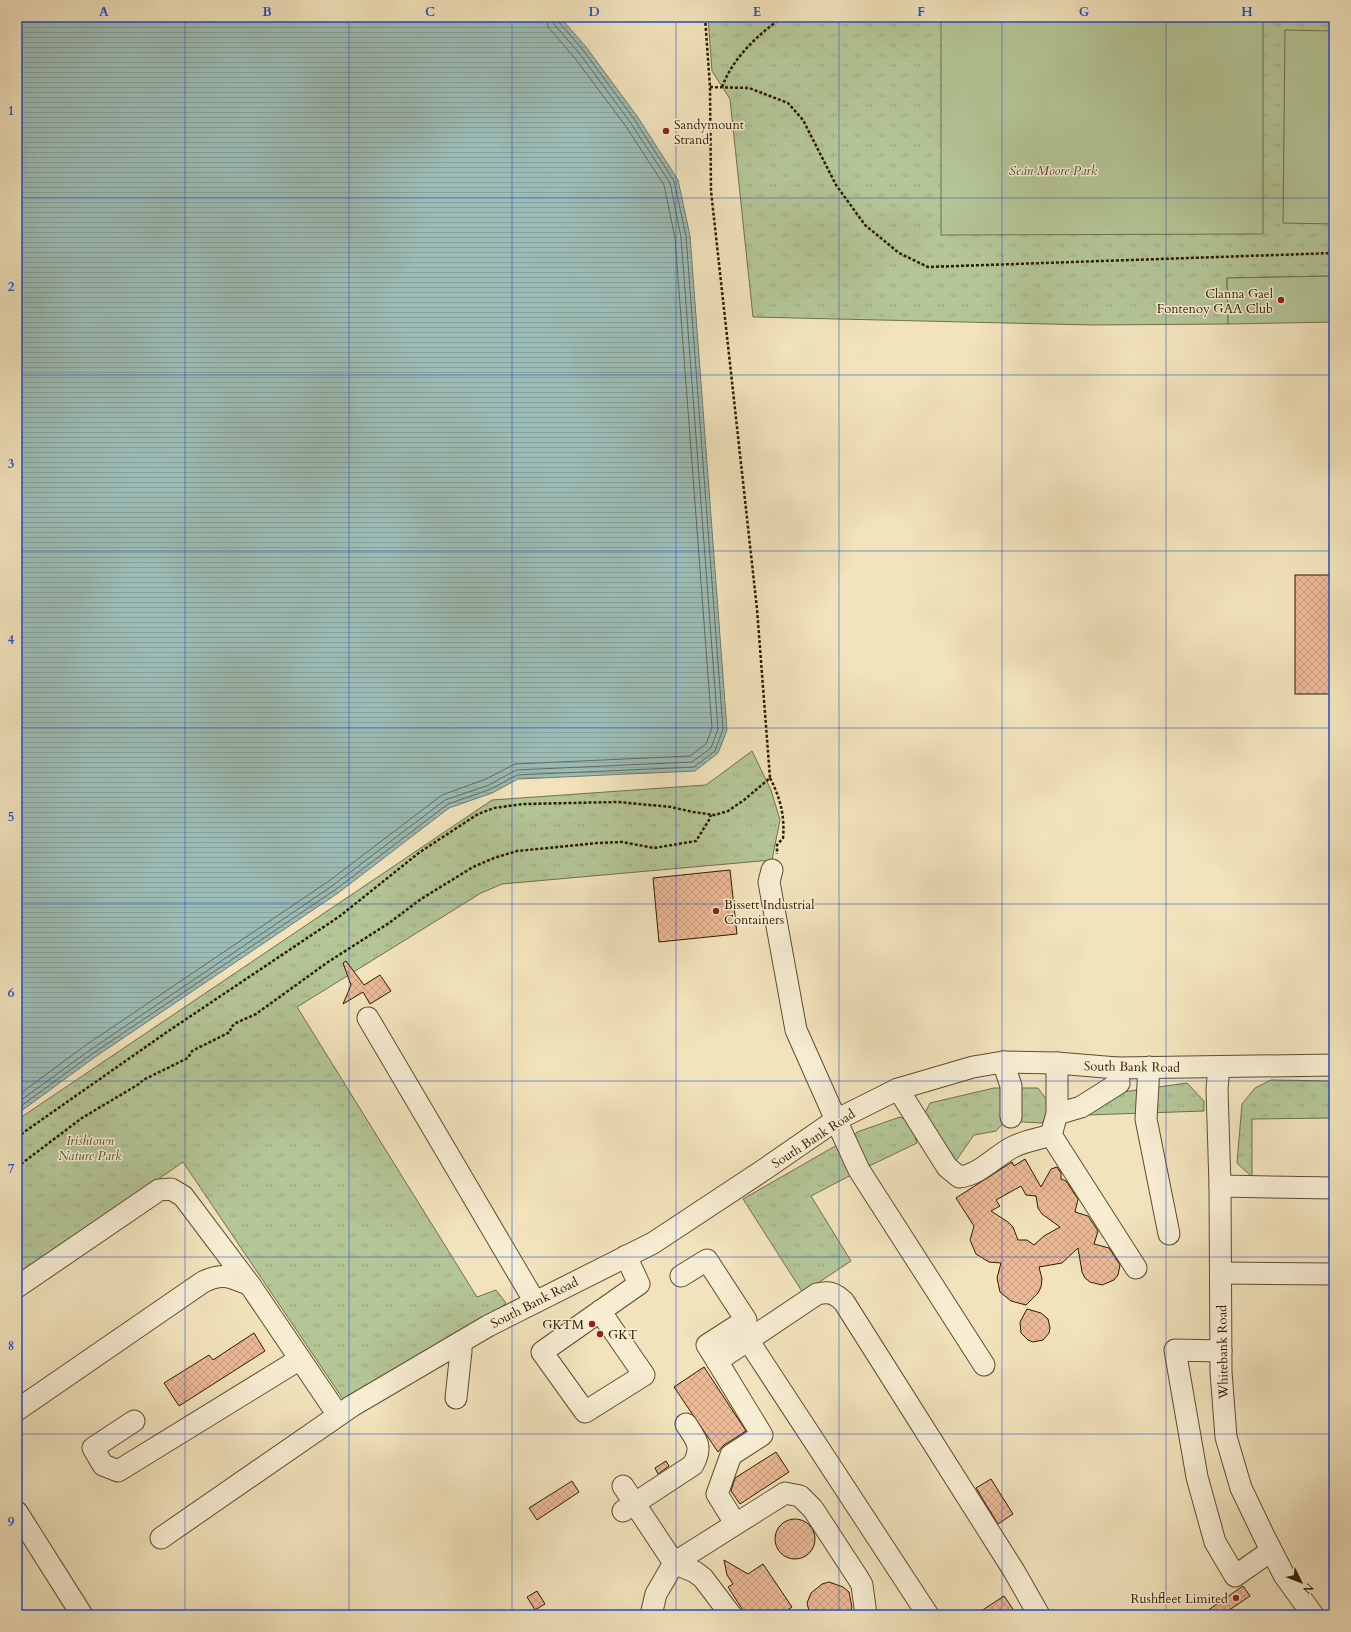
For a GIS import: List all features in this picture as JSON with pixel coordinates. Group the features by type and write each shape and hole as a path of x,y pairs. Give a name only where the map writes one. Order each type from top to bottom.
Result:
{"street":[{"path":"772,870 769,882 796,1030 859,1170 984,1365"},
{"path":"368,1018 535,1302"},
{"path":"1003,1062 1011,1086 1011,1117"},
{"name":"South Bank Road","path":"161,1538 343,1412 461,1342 666,1234 836,1120 898,1089 974,1067 1003,1062 1057,1063 1117,1068 1334,1065"},
{"path":"1057,1063 1057,1114 1051,1135 1136,1268"},
{"path":"1149,1067 1146,1119 1168,1234"},
{"name":"Whitebank Road","path":"1219,1067 1217,1089 1220,1186 1221,1372 1226,1437 1241,1488 1271,1551 1284,1575 1313,1615"},
{"path":"1057,1114 1081,1107 1119,1083 1117,1068"},
{"path":"898,1089 947,1167 959,1177 967,1176 1013,1147 1051,1135"},
{"path":"1220,1186 1334,1188"},
{"path":"17,1287 159,1190 170,1189 183,1196 250,1286 300,1359 343,1412"},
{"path":"600,1311 644,1374 585,1412 542,1352 600,1311 639,1284 626,1256"},
{"path":"681,1276 707,1260 746,1320 707,1346 762,1435 731,1455 717,1494 736,1523"},
{"path":"1220,1273 1334,1274"},
{"path":"17,1410 203,1282 213,1277 230,1276 250,1286"},
{"path":"717,1361 817,1294 828,1292 837,1295 844,1302 1039,1615"},
{"path":"748,1340 928,1615"},
{"path":"456,1398 462,1351 461,1342"},
{"path":"1221,1351 1175,1350 1197,1477 1215,1542 1235,1576 1271,1551"},
{"path":"134,1421 93,1448 103,1465 118,1471 300,1359"},
{"path":"628,1507 693,1465 698,1456 698,1442 686,1424"},
{"path":"623,1486 628,1507 674,1563 695,1572 703,1578 730,1615"},
{"path":"651,1615 656,1594 674,1563 778,1495 784,1493 800,1496 813,1508 862,1585 866,1615"},
{"path":"17,1512 82,1615"}],"path":[{"path":"705,17 710,87 711,191 757,610 770,778 779,795 784,830 783,838 777,845 778,852 772,870"},
{"path":"722,88 729,71 737,59 767,28 783,17"},
{"path":"710,87 748,88 788,103 803,120 836,185 865,225 899,253 928,267 1334,253"},
{"path":"17,1137 167,1032 340,916 420,852 478,814 494,808 523,804 618,802 672,806 711,815 728,811 770,778"},
{"path":"17,1167 82,1118 139,1084 143,1080 188,1058 192,1051 230,1032 231,1027 236,1023 256,1014 328,962 389,923 421,899 473,867 506,854 540,848 622,842 654,848 696,841 711,815"}],"green space":[{"name":"Seán Moore Park","path":"708,17 1334,17 1334,276 1227,278 1228,324 1091,325 753,317 730,99 712,71"},
{"path":"1263,17 1263,234 941,235 941,18"},
{"path":"1285,30 1334,31 1334,224 1283,223"},
{"name":"Clanna Gael Fontenoy GAA Club","path":"1334,276 1334,322 1228,324 1227,278"},
{"name":"Irishtown Nature Park","path":"752,751 771,790 780,820 772,860 502,884 481,893 297,1007 477,1297 496,1290 506,1303 492,1316 343,1399 183,1162 17,1278 17,1120 492,800 706,785"},
{"path":"1271,1080 1334,1081 1334,1118 1252,1119 1252,1177 1237,1163 1242,1104 1255,1088"},
{"path":"1187,1083 1204,1101 1204,1111 1087,1115 1123,1092"},
{"path":"994,1088 1038,1088 1052,1107 1042,1123 1005,1121 996,1131 974,1135 953,1165 924,1115 930,1103"},
{"path":"900,1117 910,1121 917,1143 863,1169 852,1139 857,1132"},
{"path":"837,1145 855,1173 811,1196 851,1261 803,1293 743,1199"}],"water":[{"path":"17,17 560,17 586,47 637,116 678,180 690,236 727,730 718,753 695,771 518,779 492,793 449,808 338,893 95,1057 17,1114"}],"building":[{"path":"1295,575 1334,575 1334,694 1295,694"},
{"path":"730,870 737,934 659,942 653,878"},
{"path":"346,961 364,985 380,975 391,991 370,1004 363,992 343,1004 351,985 343,963"},
{"path":"1025,1159 1041,1187 1051,1169 1057,1167 1061,1173 1061,1179 1066,1181 1078,1199 1075,1212 1088,1216 1098,1231 1094,1244 1109,1248 1120,1265 1118,1275 1114,1280 1102,1285 1090,1282 1085,1278 1082,1272 1078,1248 1062,1263 1039,1267 1042,1279 1041,1287 1038,1293 1026,1305 1011,1301 1000,1292 997,1278 1001,1263 989,1262 976,1254 970,1240 974,1226 956,1198 1012,1162 1014,1166","holes":["1021,1186 1026,1195 1036,1196 1038,1208 1042,1214 1060,1227 1044,1236 1034,1245 1027,1240 1018,1240 1013,1227 991,1211 1000,1206 996,1200"]},
{"path":"1027,1309 1041,1313 1048,1319 1050,1328 1049,1333 1043,1340 1033,1342 1028,1340 1021,1333 1020,1322"},
{"path":"254,1333 265,1351 179,1406 164,1383 209,1355 213,1360"},
{"path":"704,1367 746,1431 724,1445 718,1452 674,1387"},
{"path":"776,1452 789,1472 740,1504 731,1491 735,1478"},
{"path":"666,1461 669,1466 658,1474 655,1468"},
{"path":"991,1479 1013,1514 998,1524 976,1488"},
{"path":"572,1481 579,1492 537,1520 529,1508"},
{"path":"799,1519 806,1522 812,1528 815,1539 814,1547 806,1556 799,1559 791,1559 784,1556 776,1547 775,1535 778,1528 787,1520"},
{"path":"724,1560 748,1574 763,1564 792,1607 780,1615 746,1615 728,1587 733,1584 727,1575"},
{"path":"829,1582 843,1587 849,1592 852,1607 850,1615 810,1615 807,1603 811,1593 822,1584"},
{"path":"1243,1586 1250,1596 1222,1615 1201,1615"},
{"path":"537,1591 545,1604 535,1610 527,1597"},
{"path":"1004,1596 1017,1615 975,1615"}],"place":[{"name":"Sandymount Strand","path":"666,131"},
{"name":"Clanna Gael Fontenoy GAA Club","path":"1281,300"},
{"name":"Bissett Industrial Containers","path":"716,911"},
{"name":"GKTM","path":"592,1324"},
{"name":"GKT","path":"600,1334"},
{"name":"Rushfleet Limited","path":"1236,1598"}]}
